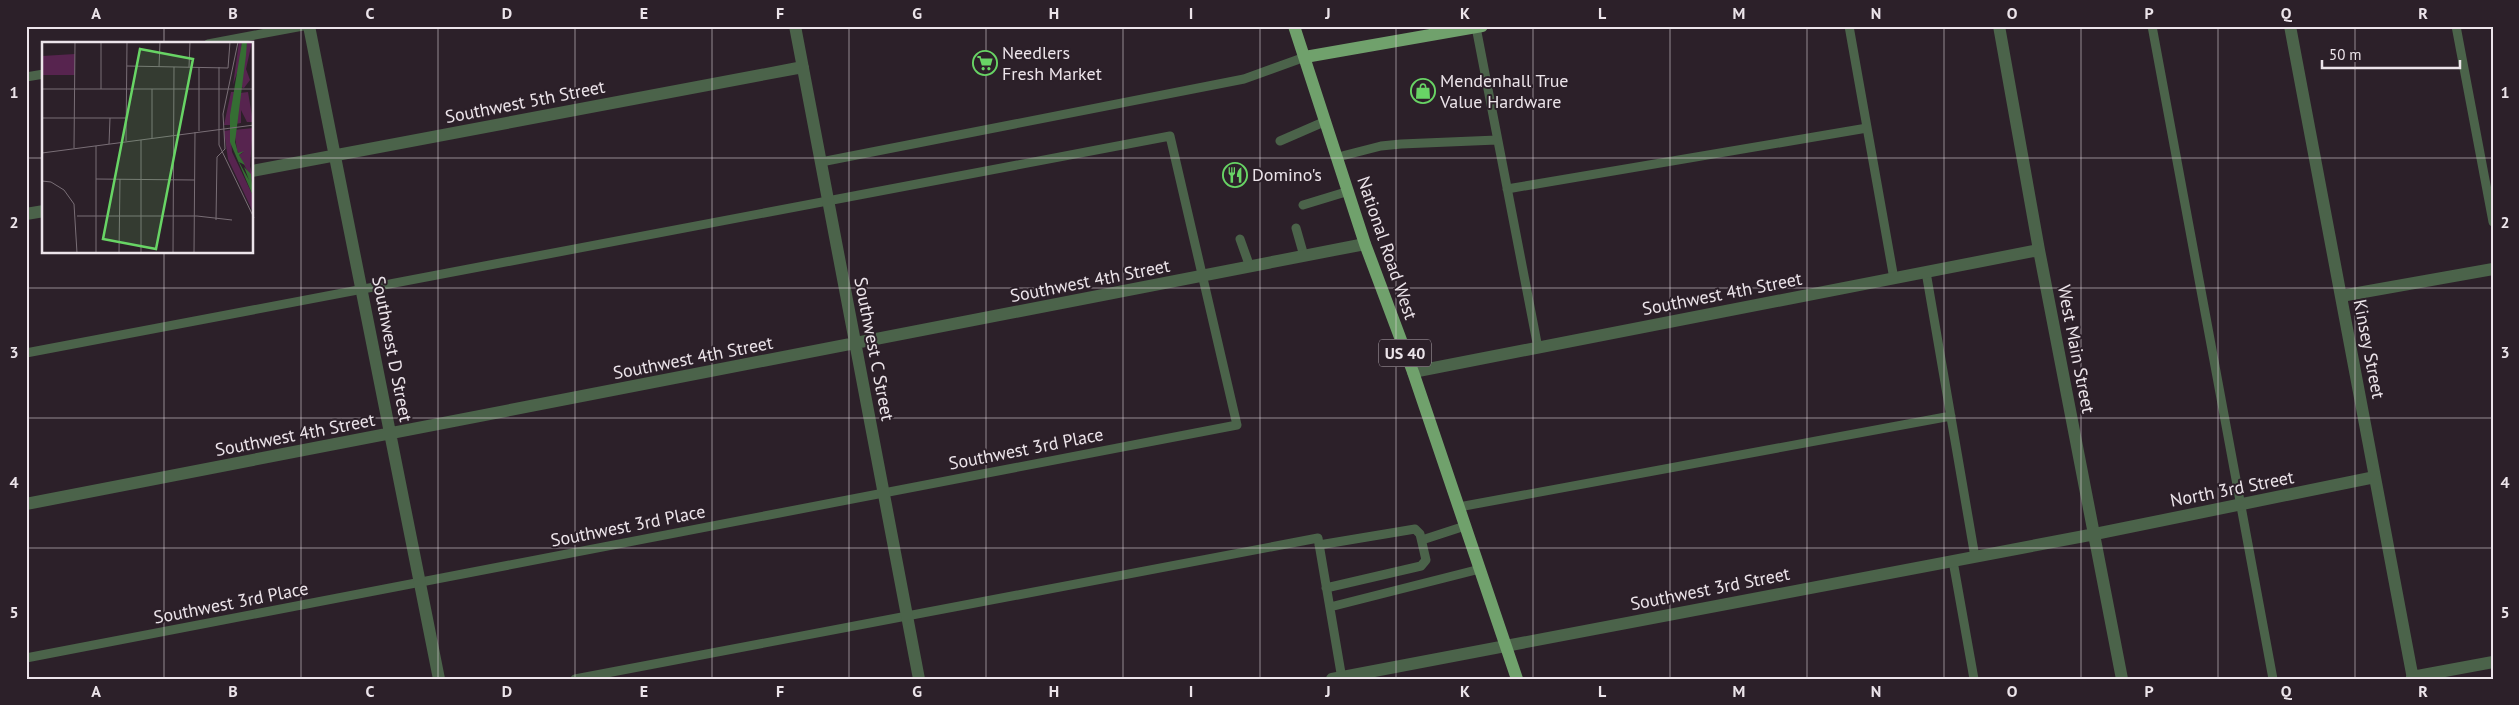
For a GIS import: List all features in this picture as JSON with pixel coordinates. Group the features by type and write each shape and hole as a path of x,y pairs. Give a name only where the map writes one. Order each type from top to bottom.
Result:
{"main road":[{"name":"National Road West","path":"1294,26 1365,244 1413,372 1517,679"},
{"path":"1305,57 1479,27"}],"street":[{"name":"Southwest D Street","path":"309,26 439,679"},
{"name":"Southwest C Street","path":"795,26 919,679"},
{"name":"West Main Street","path":"1999,26 2039,250 2122,679"},
{"name":"Kinsey Street","path":"2290,26 2412,678"},
{"name":"Southwest 5th Street","path":"254,171 803,67"},
{"path":"26,214 42,211"},
{"name":"Southwest 4th Street","path":"26,504 856,345 1365,244"},
{"name":"Southwest 4th Street","path":"1413,372 2039,250"},
{"path":"2341,296 2493,269"},
{"name":"North 3rd Street","path":"2095,534 2375,477"},
{"name":"Southwest 3rd Street","path":"1338,678 1381,674 1506,646 2095,534"},
{"path":"2412,678 2493,662"}],"lane":[{"path":"219,42 303,26"},
{"path":"1849,26 1894,279"},
{"path":"2152,26 2273,679"},
{"path":"2456,26 2493,222"},
{"path":"1479,27 1507,189 1538,348"},
{"path":"821,162 1244,79 1305,57"},
{"path":"26,77 42,74"},
{"path":"1280,141 1326,121"},
{"path":"1507,189 1867,128"},
{"path":"26,354 1170,136 1203,276"},
{"path":"1338,157 1381,146 1498,140"},
{"path":"1303,205 1349,191"},
{"path":"1296,228 1304,256"},
{"path":"1240,239 1250,267"},
{"path":"1926,272 1975,557"},
{"name":"Southwest 3rd Place","path":"26,658 1237,425 1203,276"},
{"path":"1459,508 1951,416"},
{"path":"1422,540 1465,526"},
{"path":"1319,545 1411,529 1418,530 1426,560 1421,566 1326,588"},
{"path":"575,679 1318,538 1330,607 1338,678"},
{"path":"1953,561 1974,679"},
{"path":"1330,607 1480,569"}],"place":[{"name":"Needlers Fresh Market","path":"985,63"},
{"name":"Mendenhall True Value Hardware","path":"1423,91"},
{"name":"Domino's","path":"1235,175"}]}
